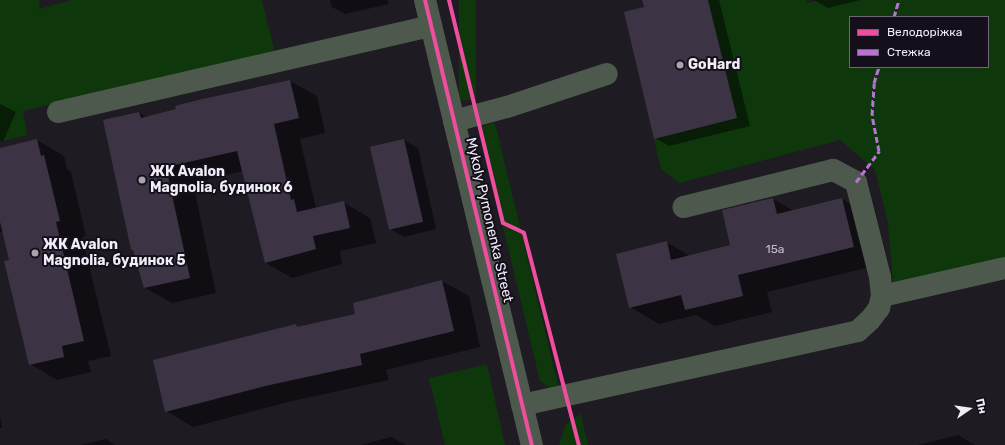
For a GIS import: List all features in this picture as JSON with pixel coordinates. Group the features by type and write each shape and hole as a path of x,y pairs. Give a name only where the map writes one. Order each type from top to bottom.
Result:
{"street":[{"name":"Mykoly Pymonenka Street","path":"425,0 532,445"},
{"path":"58,112 431,26"},
{"path":"454,121 507,107 607,74"},
{"path":"522,405 858,330 870,320 882,296 856,182 834,170 683,207"},
{"path":"882,296 1005,268"}],"green space":[{"path":"0,0 40,0 39,9 72,0 262,0 275,53 23,111 27,135 0,142"},
{"path":"459,0 476,0 476,100 459,100"},
{"path":"708,0 806,0 807,3 818,0 1005,0 1005,270 894,295 888,223 875,170 840,140 679,183 661,169 654,139 737,118"},
{"path":"495,123 559,389 553,390 540,381 479,127"},
{"path":"487,364 505,445 445,445 429,378"},
{"path":"581,414 588,445 559,445 566,424"}],"building":[{"name":"GoHard","path":"642,0 708,0 737,118 654,139 624,12 644,7"},
{"name":"ЖК Avalon Magnolia, будинок 6","path":"290,80 299,118 274,124 291,200 294,199 297,212 344,201 350,228 313,236 316,249 265,263 237,151 166,167 190,278 144,288 133,250 131,250 103,120 139,112 141,118 176,109 175,106 198,100"},
{"name":"ЖК Avalon Magnolia, будинок 5","path":"37,139 41,156 44,155 60,221 56,222 84,341 62,346 64,357 29,365 4,261 9,260 0,222 0,148"},
{"path":"404,139 423,222 389,230 370,147"},
{"path":"773,198 777,214 842,198 854,247 738,275 743,296 685,310 681,295 629,308 616,254 667,241 671,260 730,245 722,210"},
{"path":"442,280 454,331 360,354 362,365 265,386 165,412 153,360 296,324 297,327 355,314 353,303"}],"marked path":[{"path":"894,16 899,0"},
{"path":"856,182 879,151 872,115 874,83 879,68"}],"cycle path":[{"path":"425,0 532,445"},
{"path":"449,0 503,223 524,233 579,445"}],"place":[{"name":"GoHard","path":"680,65"},
{"name":"ЖК Avalon Magnolia, будинок 6","path":"142,180"},
{"name":"ЖК Avalon Magnolia, будинок 5","path":"35,253"}]}
